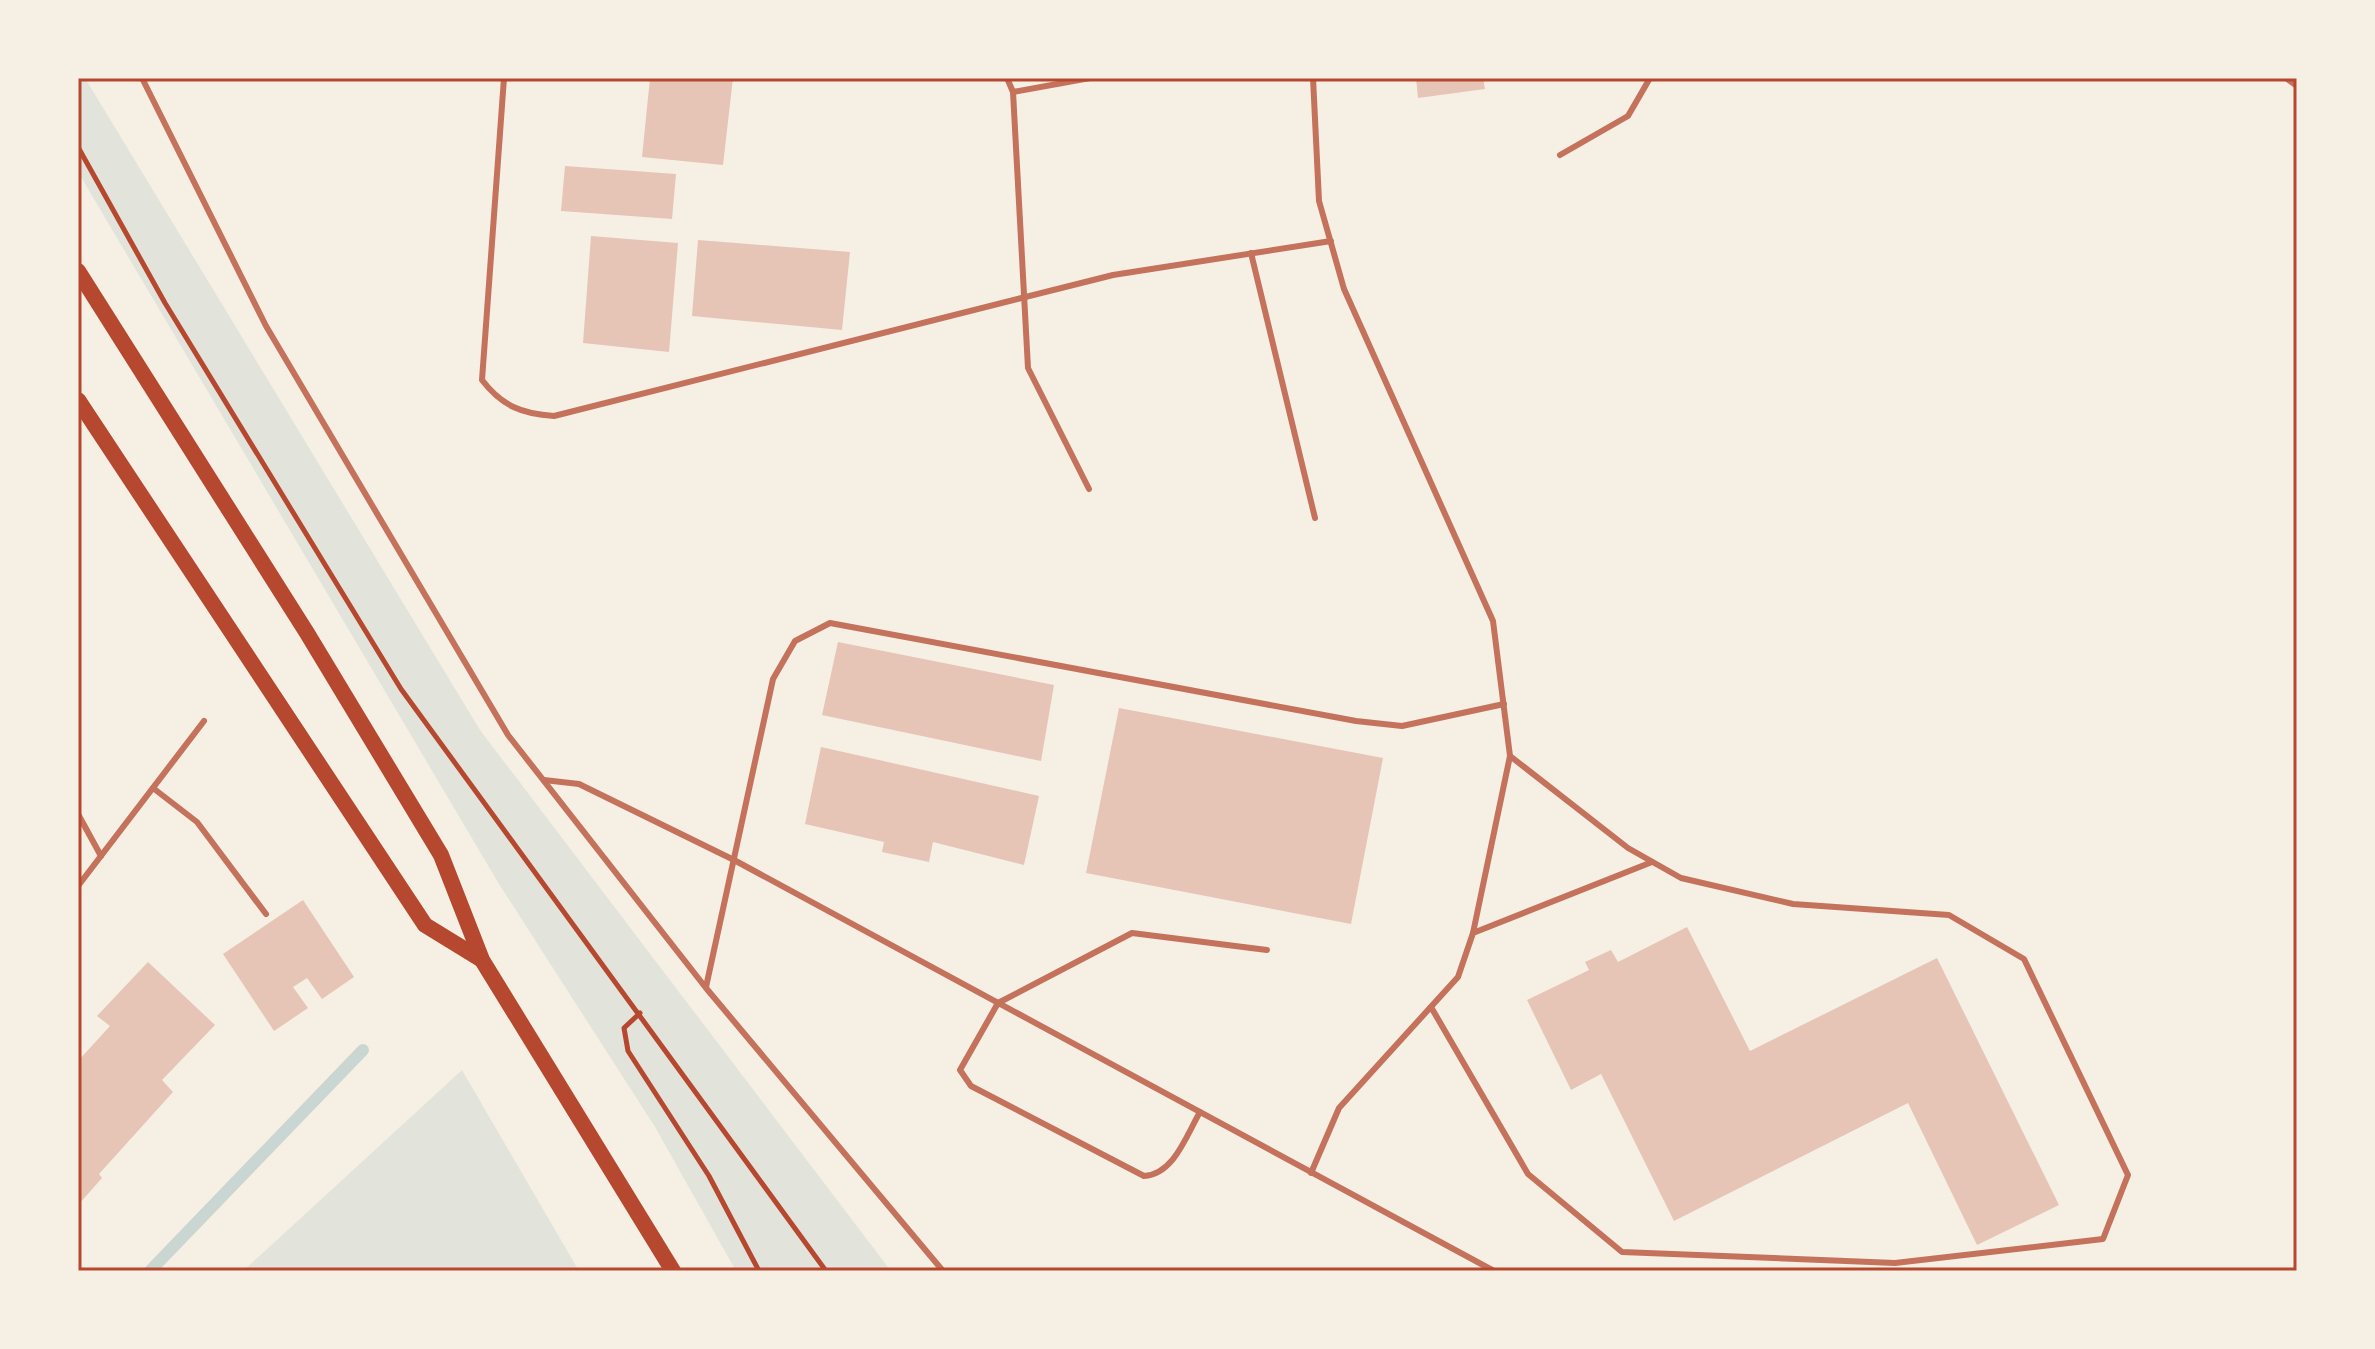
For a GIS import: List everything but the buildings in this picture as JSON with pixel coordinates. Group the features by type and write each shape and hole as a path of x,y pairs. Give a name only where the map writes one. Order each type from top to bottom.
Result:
{"main road":[{"path":"78,271 307,633 441,855 482,960 673,1271"},
{"path":"78,400 425,925 482,960"}],"lane":[{"path":"142,78 266,326 508,735 706,988 943,1271"},
{"path":"504,78 482,380 494,396 522,414 554,416 1113,275 1331,241"},
{"path":"1007,78 1013,92 1028,368 1089,489"},
{"path":"1013,92 1090,78"},
{"path":"1311,1173 1339,1108 1458,977 1473,933 1510,756 1493,621 1344,289 1319,201 1313,78"},
{"path":"1560,155 1628,116 1650,78"},
{"path":"2286,78 2297,86"},
{"path":"1251,253 1315,518"},
{"path":"706,988 773,679 795,641 830,623 1356,721 1402,726 1504,704"},
{"path":"78,886 204,721"},
{"path":"1431,1007 1528,1174 1622,1252 1895,1263 2103,1239 2128,1175 2024,959 1949,915 1793,904 1681,878 1628,848 1510,756"},
{"path":"544,780 579,784 734,860 1494,1271"},
{"path":"153,788 197,822 266,914"},
{"path":"78,814 101,856"},
{"path":"1473,933 1652,862"},
{"path":"1200,1112 1167,1169 1157,1175 1144,1176 971,1086 960,1070 998,1003 1132,933 1267,950"}],"path":[{"path":"78,147 165,303 401,689 826,1271"},
{"path":"640,1013 624,1028 628,1051 709,1176 759,1271"}],"shaded area":[{"path":"78,78 85,78 480,730 891,1271 736,1271 655,1127 499,884 78,172"},
{"path":"462,1070 579,1271 243,1271"}],"waterway":[{"path":"150,1271 363,1050"}]}
